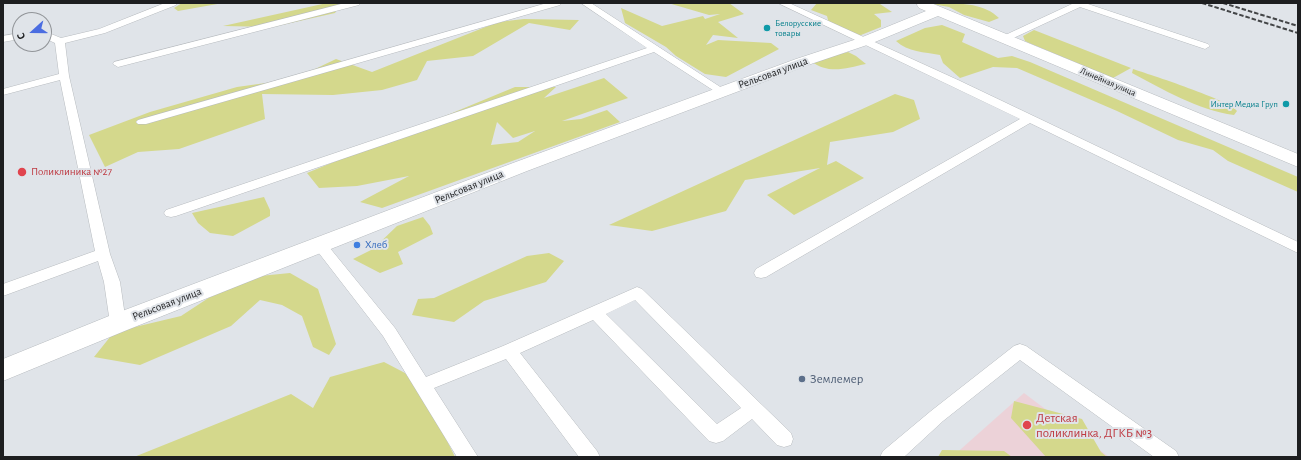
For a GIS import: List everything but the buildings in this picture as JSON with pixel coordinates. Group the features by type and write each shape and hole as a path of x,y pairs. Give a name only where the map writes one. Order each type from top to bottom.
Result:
{"street":[{"name":"Линейная улица","path":"918,3 1298,161"},
{"name":"Рельсовая улица","path":"3,370 118,323 520,167 865,41 938,11"}],"lane":[{"path":"52,38 60,41 102,31 173,3"},
{"path":"118,64 356,3"},
{"path":"142,122 557,3"},
{"path":"585,3 723,92"},
{"path":"782,3 865,41 1298,248"},
{"path":"1004,39 1078,4 1205,46"},
{"path":"60,41 64,76 103,254 112,282 118,323"},
{"path":"171,213 656,48"},
{"path":"3,92 64,76"},
{"path":"760,273 1028,119"},
{"path":"320,245 389,332 424,385 468,457"},
{"path":"3,290 103,254"},
{"path":"424,385 509,351 637,293 784,439"},
{"path":"595,312 716,436 753,409"},
{"path":"509,351 590,457"},
{"path":"890,457 937,416 1020,351 1169,457"}],"shaded area":[{"name":"Детская поликлинка, ДГКБ №3","path":"1024,393 1109,457 952,457"}],"green space":[{"path":"182,3 223,3 178,11 174,8"},
{"path":"327,3 341,3 335,13 273,27 223,26"},
{"path":"668,3 729,3 744,14 718,22 738,38 713,35 706,45 718,40 771,43 779,49 726,77 705,74 676,56 666,47 625,23 621,8 662,26 703,16 705,19 720,14 709,15"},
{"path":"817,3 880,4 892,12 874,14 881,20 881,27 856,37 829,24 827,16 811,10"},
{"path":"927,3 966,4 984,8 999,18 989,22 964,15 949,7"},
{"path":"524,19 579,20 570,30 529,23 473,56 427,61 417,80 382,90 333,95 262,94 265,119 179,149 138,152 105,167 89,135 150,112 237,87 294,79 336,59 372,72 498,22"},
{"path":"942,25 965,34 962,42 998,58 1012,56 1030,62 1298,177 1298,192 1228,161 1213,150 1178,140 1117,111 1017,68 993,67 960,78 943,63 940,55 911,49 896,41 925,28"},
{"path":"1034,30 1131,68 1113,78 1025,41 1023,36"},
{"path":"848,52 866,64 831,69 824,68 811,61"},
{"path":"1133,69 1221,101 1237,111 1234,115 1207,109 1194,104 1132,73"},
{"path":"604,78 628,98 562,121 581,119 607,110 620,122 382,208 360,202 409,176 357,186 319,188 307,173 515,87 556,87 544,98","holes":["497,122 513,138 535,131 518,142 491,145"]},
{"path":"895,94 914,100 920,119 893,132 830,142 827,165 836,161 864,178 794,215 767,195 820,168 745,180 726,211 652,231 609,225"},
{"path":"264,197 270,210 270,216 233,236 210,233 198,223 192,213"},
{"path":"423,217 430,226 433,234 398,252 403,264 380,273 353,259 373,249 397,226"},
{"path":"549,253 564,261 546,282 484,301 454,322 412,315 418,299 434,298 527,256"},
{"path":"290,273 318,289 336,344 329,355 313,347 302,316 282,305 260,300 231,326 140,365 94,357 114,332 181,316 210,297 260,276"},
{"path":"384,362 405,373 428,402 455,457 134,457 291,394 313,408 330,377"},
{"path":"1014,401 1082,419 1101,452 1107,457 1046,457 1011,418"},
{"path":"942,450 1004,451 1012,457 938,457"}],"railway":[{"path":"1202,3 1298,33"},
{"path":"1223,3 1298,26"}],"place":[{"name":"Белорусские товары","path":"767,28"},
{"name":"Интер Медиа Груп","path":"1286,104"},
{"name":"Поликлиника №27","path":"22,172"},
{"name":"Хлеб","path":"357,245"},
{"name":"Землемер","path":"802,379"},
{"name":"Детская поликлинка, ДГКБ №3","path":"1027,425"}]}
